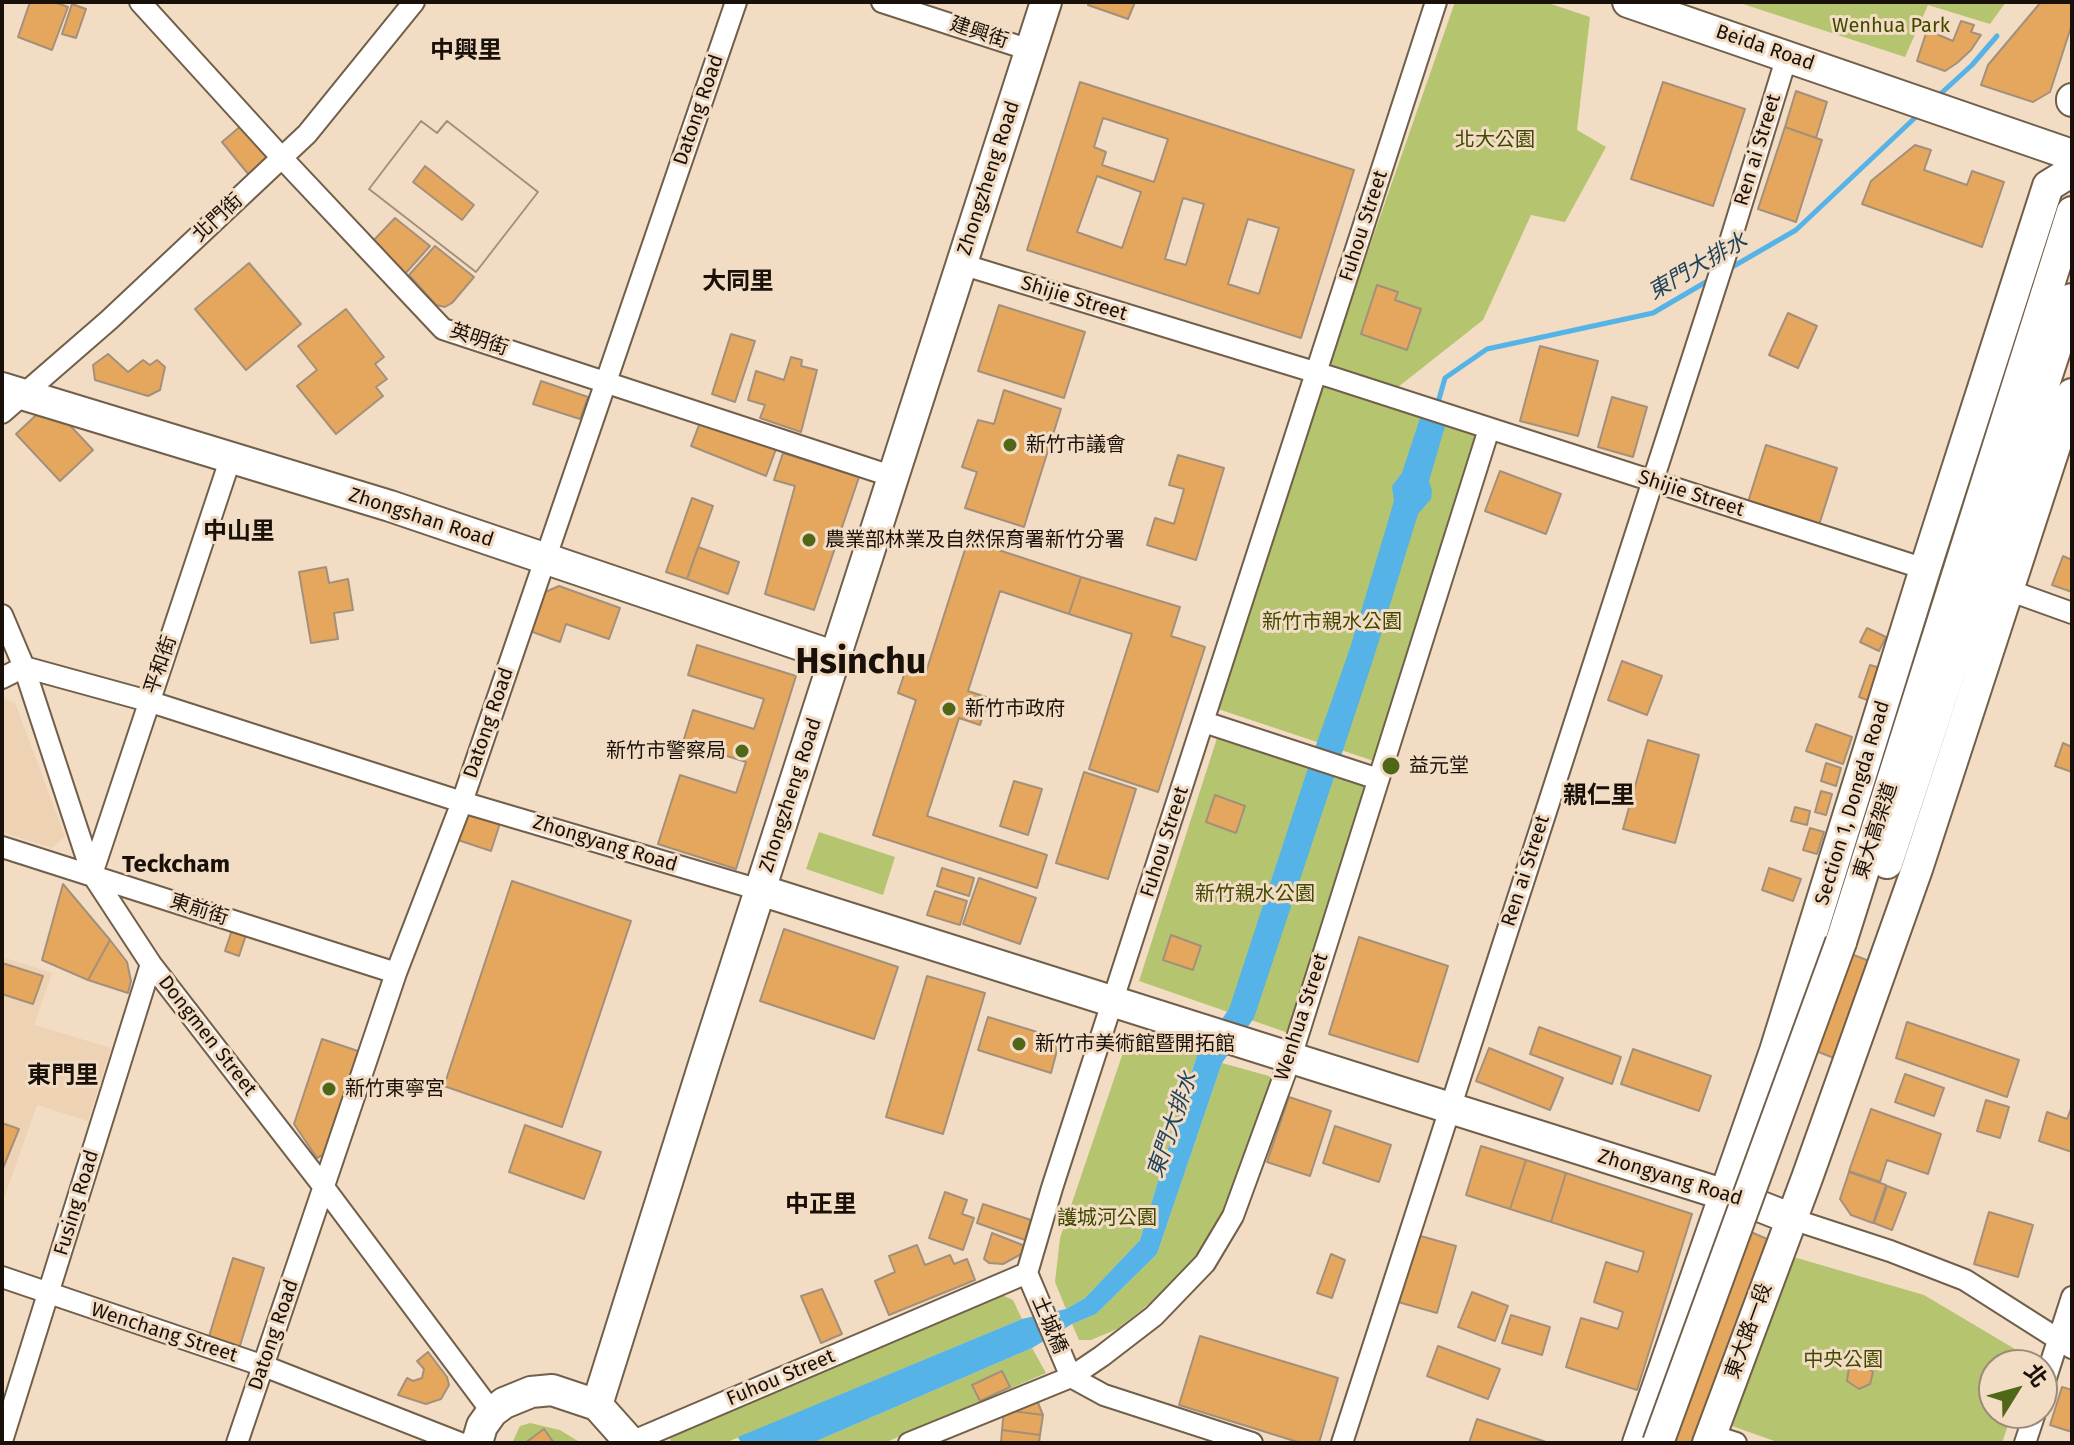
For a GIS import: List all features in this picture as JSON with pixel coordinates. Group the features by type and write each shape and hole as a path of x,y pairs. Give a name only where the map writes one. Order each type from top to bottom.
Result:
{"street":[{"name":"英明街","path":"140,2 443,329 894,477"},
{"name":"北門街","path":"9,399 109,320 307,134 414,2"},
{"name":"Datong Road","path":"237,1443 396,973 462,802 736,2"},
{"name":"建興街","path":"882,2 1030,50"},
{"name":"Zhongzheng Road","path":"597,1405 1046,2"},
{"name":"Fuhou Street","path":"631,1443 1027,1273 1436,2"},
{"name":"Beida Road","path":"1628,2 2072,155"},
{"name":"Ren ai Street","path":"1342,1443 1729,245 1787,56"},
{"name":"Section 1, Dongda Road","path":"1638,1443 1775,1051 2048,186 2072,171"},
{"name":"東大高架道","path":"1658,1443 1850,945 2072,212"},
{"name":"Shijie Street","path":"961,264 1316,373 1925,569"},
{"name":"東大高架道","path":"1680,1443 2072,299"},
{"path":"1792,1219 1917,869 2072,394"},
{"name":"Zhongshan Road","path":"9,399 231,457 390,506 836,657"},
{"name":"Wenhua Street","path":"909,1443 1071,1377 1154,1316 1205,1263 1233,1216 1291,1057 1489,429"},
{"name":"平和街","path":"92,874 231,457"},
{"path":"2008,590 2072,613"},
{"name":"Dongmen Street","path":"2,615 24,667 92,874 151,964 323,1186 492,1412"},
{"path":"2,678 24,667"},
{"name":"Zhongyang Road","path":"24,667 148,701 462,802 760,890 1726,1195 1965,1280 2065,1344"},
{"path":"1204,722 1378,779"},
{"name":"東前街","path":"2,847 396,973"},
{"name":"Fusing Road","path":"2,1441 151,964"},
{"name":"東大路一段","path":"1718,1440 1792,1219"},
{"name":"土城橋","path":"1027,1273 1071,1377"},
{"name":"Wenchang Street","path":"2,1277 264,1366 460,1443"},
{"path":"2065,1344 2072,1297"},
{"path":"1071,1377 1104,1395 1252,1443"},
{"path":"477,1443 482,1426 492,1412 504,1403 531,1392 552,1390 597,1405 631,1443"}],"shaded area":[{"path":"2,698 15,703 65,836 52,848 2,832"},
{"path":"2,957 52,973 34,1025 111,1048 88,1121 37,1105 2,1204"}],"green space":[{"name":"北大公園","path":"1455,2 1545,2 1590,17 1577,130 1606,147 1565,222 1531,215 1483,320 1393,391 1327,369"},
{"name":"Wenhua Park","path":"1737,2 2006,2 1990,24 1928,5 1905,57"},
{"name":"新竹市親水公園","path":"1316,373 1489,429 1383,764 1209,706"},
{"name":"新竹親水公園","path":"1218,735 1377,781 1297,1036 1139,981"},
{"path":"819,832 895,857 883,895 806,869"},
{"name":"護城河公園","path":"1128,1038 1197,1055 1140,1240 1085,1298 1066,1309 1055,1282 1060,1238"},
{"name":"護城河公園","path":"1222,1063 1269,1076 1272,1080 1229,1207 1199,1255 1171,1287 1117,1329 1091,1340 1079,1340 1072,1324 1096,1314 1157,1254"},
{"name":"中央公園","path":"1790,1256 1924,1295 2015,1349 1978,1349 1978,1429 2007,1429 2002,1443 1780,1443 1732,1426"},
{"path":"1002,1295 1013,1300 1022,1319 725,1443 672,1443 666,1431"},
{"path":"1032,1348 1046,1373 884,1443 812,1443"},
{"path":"530,1423 560,1430 581,1443 512,1443 520,1426"}],"water":[{"path":"1421,415 1446,423 1429,481 1431,499 1418,514 1254,1018 1222,1063 1157,1254 1096,1314 1072,1324 1032,1348 812,1443 741,1443 738,1437 1022,1319 1066,1309 1085,1298 1140,1240 1197,1055 1229,1009 1351,645 1394,501 1392,486 1402,473"}],"building":[{"path":"30,2 54,2 68,7 52,50 18,37"},
{"path":"1089,2 1135,2 1128,19 1088,5"},
{"path":"2041,2 2072,4 2072,24 2050,92 2033,102 1981,85 1988,65"},
{"path":"72,4 86,9 76,38 62,34"},
{"path":"1961,21 1974,25 1971,32 1981,35 1957,63 1945,71 1917,61 1927,30 1953,41"},
{"path":"1080,82 1354,170 1301,338 1027,250","holes":["1103,118 1168,139 1154,182 1102,165 1106,152 1094,147","1097,176 1141,192 1122,248 1077,232","1183,198 1204,204 1186,265 1165,259","1248,219 1279,228 1259,294 1228,284"]},
{"path":"1663,82 1745,109 1713,206 1631,179"},
{"path":"1796,91 1827,102 1816,138 1785,127"},
{"path":"421,121 437,133 447,121 538,192 476,272 369,189","holes":["425,166 474,205 462,220 413,182"]},
{"path":"421,121 437,133 447,121 538,192 476,272 369,189"},
{"path":"242,125 270,159 249,175 222,142"},
{"path":"1785,127 1822,140 1796,222 1758,209"},
{"path":"1915,145 1931,150 1924,170 1967,185 1972,171 2004,182 1982,247 1862,204 1871,181"},
{"path":"395,218 430,246 404,275 373,241"},
{"path":"435,246 474,277 445,307 436,305 409,275"},
{"path":"249,263 301,324 246,370 195,309"},
{"path":"1377,285 1398,292 1395,300 1421,309 1407,350 1361,334"},
{"path":"999,305 1085,332 1064,398 978,371"},
{"path":"346,309 384,357 375,364 387,379 376,387 383,396 336,434 297,386 317,370 298,346"},
{"path":"1788,313 1817,326 1798,368 1769,355"},
{"path":"731,334 755,341 735,402 712,394"},
{"path":"1540,346 1598,361 1578,436 1520,421"},
{"path":"108,354 128,372 143,360 150,365 157,360 165,367 160,390 148,396 95,380 93,365"},
{"path":"791,357 802,360 801,366 817,370 801,432 760,418 765,405 748,400 756,371 784,380"},
{"path":"541,381 588,397 580,419 533,404"},
{"name":"新竹市議會","path":"1004,390 1061,409 1024,527 965,508 977,472 962,467 978,420 994,424"},
{"path":"1612,397 1647,407 1633,457 1598,447"},
{"path":"49,403 93,450 60,481 16,434"},
{"path":"701,420 776,449 766,476 691,446"},
{"path":"1766,445 1837,468 1819,525 1748,502"},
{"name":"農業部林業及自然保育署新竹分署","path":"783,453 859,477 814,610 765,594 795,486 774,480"},
{"path":"1178,455 1224,468 1196,560 1147,545 1155,518 1174,524 1184,489 1169,485"},
{"path":"1500,471 1561,494 1546,534 1485,511"},
{"path":"692,498 713,506 687,579 666,572"},
{"name":"新竹市政府","path":"968,540 1081,577 1069,614 1000,591 968,691 989,698 980,725 959,718 927,816 1047,855 1037,888 873,835 916,700 898,693 906,669 925,675"},
{"path":"698,547 739,562 728,594 687,579"},
{"path":"2063,556 2072,560 2072,592 2052,585"},
{"path":"326,567 329,583 348,579 353,610 334,613 338,639 311,643 299,572"},
{"path":"1081,577 1180,607 1171,636 1205,647 1158,792 1089,769 1132,634 1069,614"},
{"path":"559,586 620,608 609,639 566,624 560,642 530,631 543,593"},
{"path":"1867,628 1886,637 1879,651 1860,642"},
{"name":"新竹市警察局","path":"697,645 796,676 736,869 658,844 680,775 736,793 746,762 683,742 693,710 754,729 764,699 688,675"},
{"path":"1622,661 1662,676 1647,715 1608,700"},
{"path":"1870,665 1880,668 1870,701 1859,697"},
{"path":"1816,724 1852,737 1843,764 1806,751"},
{"path":"1648,740 1699,755 1675,843 1623,829"},
{"path":"2063,743 2072,747 2072,772 2055,766"},
{"path":"1826,763 1841,768 1836,786 1821,781"},
{"path":"1084,772 1136,789 1108,879 1056,863"},
{"path":"1014,781 1042,789 1028,835 1000,826"},
{"path":"1821,791 1832,794 1826,815 1815,812"},
{"path":"1215,795 1245,806 1236,833 1206,822"},
{"path":"466,806 502,817 491,851 455,839"},
{"path":"1795,807 1810,811 1807,825 1791,821"},
{"path":"1810,828 1824,832 1817,854 1803,850"},
{"path":"942,868 974,878 969,896 937,886"},
{"path":"1769,868 1801,879 1793,901 1762,890"},
{"path":"979,878 1036,898 1020,944 963,924"},
{"path":"512,881 631,921 562,1127 444,1086"},
{"path":"63,884 110,940 88,980 42,960"},
{"path":"935,891 967,901 960,925 927,915"},
{"path":"784,929 898,967 874,1039 760,1001"},
{"path":"232,930 246,935 239,956 225,951"},
{"path":"1171,935 1201,946 1193,970 1163,960"},
{"path":"1359,937 1448,966 1418,1062 1329,1034"},
{"path":"110,940 127,962 131,981 128,993 88,980"},
{"path":"1831,946 1869,961 1834,1058 1798,1044"},
{"path":"2,963 43,976 33,1004 2,994"},
{"path":"927,976 985,993 943,1134 886,1117"},
{"name":"新竹市美術館暨開拓館","path":"988,1017 1060,1039 1051,1073 978,1050"},
{"path":"1907,1022 2019,1060 2007,1097 1896,1058"},
{"path":"1539,1027 1621,1057 1612,1084 1530,1054"},
{"name":"新竹東寧宮","path":"322,1039 364,1053 332,1150 317,1158 294,1124"},
{"path":"1489,1048 1563,1078 1550,1110 1476,1081"},
{"path":"1633,1049 1711,1076 1699,1111 1621,1084"},
{"path":"1905,1074 1944,1088 1934,1116 1895,1102"},
{"path":"1289,1097 1331,1111 1310,1176 1267,1162"},
{"path":"1986,1100 2009,1107 2000,1138 1977,1131"},
{"path":"2072,1106 2072,1152 2039,1141 2047,1112 2067,1119"},
{"path":"1871,1109 1941,1134 1928,1174 1887,1160 1880,1182 1849,1171"},
{"path":"2,1123 19,1129 3,1168 2,1168"},
{"path":"525,1125 601,1152 584,1199 509,1172"},
{"path":"1335,1126 1391,1145 1379,1182 1323,1163"},
{"path":"1481,1146 1526,1160 1510,1209 1466,1195"},
{"path":"1526,1160 1566,1173 1551,1222 1510,1209"},
{"path":"1849,1172 1886,1185 1873,1223 1851,1215 1840,1199"},
{"path":"1566,1173 1692,1214 1637,1390 1566,1367 1581,1318 1618,1329 1623,1312 1594,1302 1606,1262 1638,1272 1644,1252 1551,1222"},
{"path":"1887,1186 1906,1193 1892,1230 1874,1223"},
{"path":"945,1192 967,1200 962,1214 974,1218 963,1250 929,1238"},
{"path":"983,1204 1031,1220 1025,1240 977,1223"},
{"path":"1989,1212 2033,1225 2018,1277 1974,1264"},
{"path":"1744,1229 1774,1242 1703,1443 1658,1443"},
{"path":"992,1233 1025,1246 1023,1253 1003,1264 989,1263 984,1259"},
{"path":"1417,1235 1456,1246 1437,1313 1398,1302"},
{"path":"917,1245 925,1265 950,1255 954,1264 967,1259 975,1280 889,1315 875,1281 895,1272 889,1256"},
{"path":"1331,1254 1345,1260 1332,1298 1317,1293"},
{"path":"233,1258 264,1268 238,1352 207,1343"},
{"path":"822,1289 842,1334 821,1343 801,1296"},
{"path":"1472,1292 1508,1306 1495,1341 1458,1327"},
{"path":"1511,1315 1550,1327 1542,1355 1502,1343"},
{"path":"1200,1336 1338,1378 1319,1443 1301,1443 1179,1405"},
{"path":"1438,1346 1500,1369 1488,1399 1427,1376"},
{"path":"428,1352 447,1377 449,1385 441,1399 426,1404 398,1395 407,1378 413,1381 422,1378 424,1369 417,1361"},
{"path":"1862,1363 1873,1372 1870,1384 1859,1389 1847,1381 1849,1368"},
{"path":"1002,1371 1010,1387 980,1401 972,1385"},
{"path":"2062,1387 2072,1390 2072,1432 2058,1428 2058,1400"},
{"path":"1036,1398 1043,1415 1004,1410"},
{"path":"1004,1410 1043,1415 1040,1435 1002,1430"},
{"path":"1477,1419 1549,1443 1469,1443"},
{"path":"544,1429 554,1443 525,1443"},
{"path":"1002,1430 1040,1435 1039,1443 1001,1443"}],"waterway":[{"name":"東門大排水","path":"1936,98 1972,65 1997,36"},
{"name":"東門大排水","path":"1727,270 1796,230 1920,113"},
{"name":"東門大排水","path":"1437,406 1445,378 1487,349 1653,313 1711,279"}],"place":[{"name":"新竹市議會","path":"1010,445"},
{"name":"農業部林業及自然保育署新竹分署","path":"809,540"},
{"name":"新竹市政府","path":"949,709"},
{"name":"新竹市警察局","path":"742,751"},
{"name":"益元堂","path":"1391,766"},
{"name":"新竹市美術館暨開拓館","path":"1019,1044"},
{"name":"新竹東寧宮","path":"329,1089"}],"district":[{"name":"中興里","path":"466,51"},
{"name":"大同里","path":"738,282"},
{"name":"中山里","path":"239,532"},
{"name":"Hsinchu","path":"861,663"},
{"name":"親仁里","path":"1599,796"},
{"name":"Teckcham","path":"176,865"},
{"name":"東門里","path":"63,1076"},
{"name":"中正里","path":"821,1205"}]}
